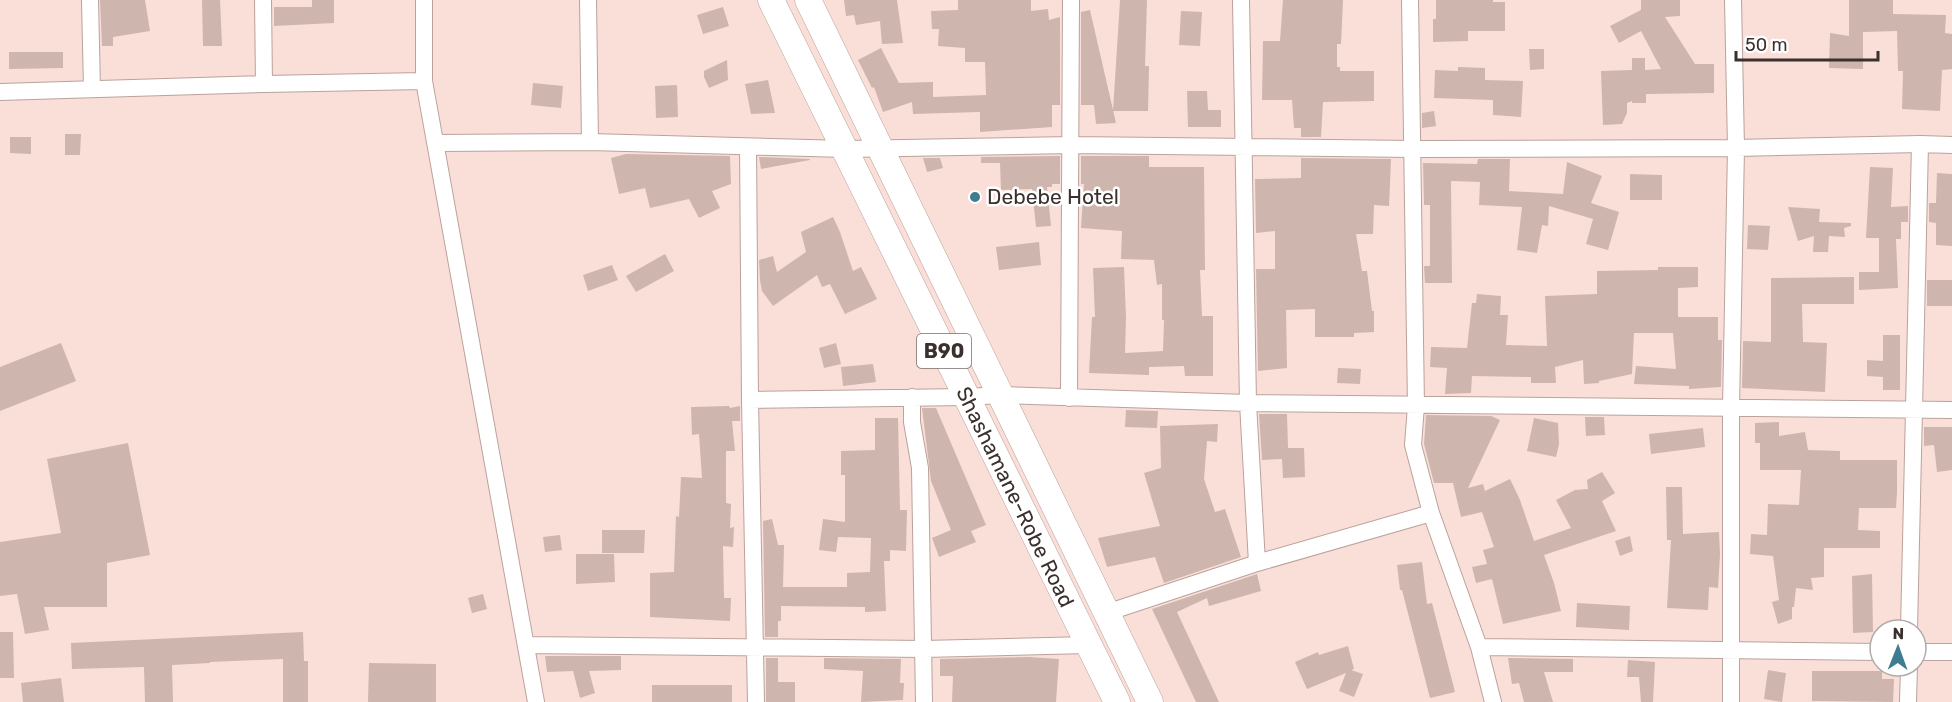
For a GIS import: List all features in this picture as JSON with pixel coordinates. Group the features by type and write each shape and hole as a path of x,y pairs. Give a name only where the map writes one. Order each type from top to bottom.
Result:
{"main road":[{"name":"Shashamane-Robe Road","path":"771,0 1118,702"},
{"name":"Shashamane-Robe Road","path":"808,0 1150,702"}],"street":[{"path":"90,0 92,89"},
{"path":"262,0 264,84"},
{"path":"424,0 424,81 536,702"},
{"path":"588,0 590,142"},
{"path":"1070,398 1071,0"},
{"path":"1241,0 1248,403 1257,563"},
{"path":"1410,0 1416,406 1413,445 1431,513 1479,647 1493,702"},
{"path":"1731,702 1731,408 1736,148 1733,0"},
{"path":"0,92 424,81"},
{"path":"435,143 590,142 846,149 1072,145 1413,149 1952,145"},
{"path":"1909,618 1920,144"},
{"path":"748,147 756,702"},
{"path":"750,400 966,398 1002,395 1416,406 1952,410"},
{"path":"912,397 912,422 920,468 924,702"},
{"path":"1106,613 1257,563 1431,513"},
{"path":"527,645 924,649 1089,645"},
{"path":"1479,647 1868,652"},
{"path":"1928,652 1952,652"},
{"path":"1908,702 1909,678"}],"building":[{"path":"100,0 145,0 150,31 113,37 113,46 102,46"},
{"path":"202,0 220,0 222,46 203,46"},
{"path":"312,0 334,0 334,23 274,26 274,7 312,7"},
{"path":"844,0 897,0 903,43 882,44 880,21 856,25 854,15 846,16"},
{"path":"958,0 1031,0 1031,11 1048,9 1049,20 1060,17 1060,105 1052,105 1052,127 980,132 980,112 913,114 912,102 883,112 874,87 872,88 858,60 881,48 899,83 933,82 933,97 986,95 985,62 965,62 965,48 938,46 939,29 932,29 931,11 958,10"},
{"path":"1120,0 1147,0 1145,66 1149,66 1148,111 1113,111"},
{"path":"1283,0 1343,0 1341,44 1337,44 1337,67 1340,67 1340,71 1374,71 1374,101 1323,102 1321,137 1301,137 1301,128 1294,128 1292,100 1262,100 1263,41 1280,41"},
{"path":"1436,0 1505,2 1505,31 1468,31 1468,41 1433,42"},
{"path":"1641,0 1680,0 1680,16 1665,17 1695,64 1714,64 1714,93 1646,94 1646,103 1632,103 1632,101 1627,103 1627,113 1622,124 1603,125 1601,71 1632,70 1632,58 1645,58 1645,70 1661,69 1641,31 1619,43 1610,26 1641,10"},
{"path":"1849,0 1893,0 1893,14 1946,15 1945,33 1952,34 1952,69 1942,70 1940,111 1902,109 1903,71 1898,71 1897,31 1863,32 1863,69 1829,68 1830,33 1849,36"},
{"path":"723,7 729,26 703,34 697,15"},
{"path":"1090,10 1116,123 1096,124 1094,105 1081,105 1081,12"},
{"path":"1181,11 1202,12 1200,46 1179,45"},
{"path":"1529,49 1544,49 1544,69 1530,70"},
{"path":"9,52 63,52 63,68 9,69"},
{"path":"727,60 728,80 709,88 704,71"},
{"path":"1458,67 1485,68 1485,80 1523,81 1521,117 1493,115 1493,100 1434,98 1435,70 1458,71"},
{"path":"768,80 775,113 751,114 745,84"},
{"path":"533,83 563,86 561,108 531,105"},
{"path":"677,85 678,117 656,118 655,86"},
{"path":"1187,91 1207,91 1208,110 1221,110 1221,127 1188,127"},
{"path":"1434,111 1436,126 1422,128 1422,113"},
{"path":"65,134 81,134 80,155 65,155"},
{"path":"10,137 31,137 31,154 10,153"},
{"path":"626,154 730,156 731,184 712,191 720,208 699,218 689,199 650,208 645,188 619,194 611,158"},
{"path":"1060,156 1060,184 1047,187 1051,226 1036,227 1032,189 1001,190 1000,163 981,163 981,157"},
{"path":"1081,156 1149,156 1149,167 1204,167 1205,270 1200,270 1202,316 1213,316 1213,376 1185,376 1184,366 1149,367 1149,375 1089,373 1092,317 1095,317 1093,268 1124,267 1125,353 1163,351 1164,320 1162,320 1162,284 1157,285 1154,260 1121,259 1122,231 1081,228 1084,184 1081,184"},
{"path":"759,157 810,159 810,160 761,169"},
{"path":"923,158 940,158 943,168 927,172"},
{"path":"1301,158 1391,159 1389,206 1374,205 1373,234 1356,234 1362,271 1367,271 1372,311 1374,311 1374,332 1354,333 1354,337 1315,337 1315,309 1286,310 1287,368 1258,371 1256,269 1275,269 1275,231 1256,233 1255,179 1301,178"},
{"path":"1478,159 1510,159 1509,191 1563,194 1567,162 1602,176 1591,203 1619,212 1608,250 1586,244 1593,219 1549,206 1548,226 1542,225 1537,253 1517,250 1522,207 1479,205 1480,182 1451,181 1452,283 1425,283 1424,266 1430,266 1430,205 1424,205 1423,163 1477,164"},
{"path":"1870,167 1893,168 1891,207 1908,206 1908,222 1901,222 1901,239 1896,239 1898,288 1859,290 1859,272 1879,272 1879,238 1866,238"},
{"path":"1937,173 1952,174 1952,246 1936,245 1936,223 1929,222 1929,203 1936,203"},
{"path":"1630,174 1662,175 1662,200 1630,200"},
{"path":"1788,207 1820,209 1819,222 1851,223 1851,226 1844,228 1845,237 1829,236 1828,252 1813,252 1814,236 1798,241"},
{"path":"833,217 853,271 861,267 877,299 845,314 830,284 822,287 817,275 773,306 762,291 759,260 773,256 777,272 806,252 801,232"},
{"path":"1748,225 1770,226 1768,250 1747,249"},
{"path":"1039,242 1041,265 999,270 996,247"},
{"path":"665,254 674,271 636,292 626,276"},
{"path":"612,265 618,280 588,291 583,275"},
{"path":"1658,267 1698,267 1698,287 1678,288 1678,317 1718,317 1718,340 1722,340 1721,387 1689,389 1689,386 1634,384 1636,366 1676,369 1673,333 1634,333 1632,374 1599,381 1599,383 1584,384 1583,360 1555,367 1556,383 1531,383 1531,377 1472,376 1471,393 1445,394 1447,368 1430,367 1431,347 1467,348 1472,303 1476,303 1477,294 1501,296 1500,315 1508,315 1506,345 1547,346 1545,296 1597,294 1597,271 1658,270"},
{"path":"1854,277 1854,304 1802,304 1803,342 1827,343 1825,392 1742,388 1743,341 1771,342 1771,278"},
{"path":"1927,280 1952,280 1952,306 1927,306"},
{"path":"1883,335 1900,335 1900,390 1883,390 1883,377 1867,376 1867,360 1883,361"},
{"path":"61,343 76,381 0,411 0,367"},
{"path":"836,343 841,364 824,368 819,348"},
{"path":"873,364 876,382 843,386 841,367"},
{"path":"1338,368 1361,369 1360,384 1337,383"},
{"path":"729,406 730,408 740,406 740,421 732,421 735,451 726,451 726,503 731,504 730,528 734,527 733,547 723,546 724,598 731,598 730,621 650,617 650,573 674,572 676,516 679,517 681,477 702,478 699,434 692,435 691,407"},
{"path":"922,408 936,408 986,525 971,531 976,542 939,557 932,538 951,530 931,481"},
{"path":"1126,410 1158,411 1157,428 1125,427"},
{"path":"1259,414 1287,414 1288,448 1304,448 1305,477 1283,478 1282,459 1262,460"},
{"path":"1426,415 1491,416 1500,420 1468,488 1483,484 1485,491 1510,479 1534,541 1571,528 1556,500 1575,490 1588,489 1587,480 1602,472 1615,493 1602,501 1616,531 1544,555 1561,611 1503,624 1492,579 1476,583 1472,567 1487,564 1483,550 1494,547 1482,512 1461,517 1453,483 1434,483 1424,444"},
{"path":"1585,417 1604,417 1605,435 1586,436"},
{"path":"875,418 898,418 900,510 907,510 906,551 890,550 890,561 884,561 886,611 865,612 865,607 781,606 778,637 765,637 763,521 772,519 778,545 784,545 783,587 847,587 847,573 870,572 871,538 838,537 836,552 819,550 823,519 845,522 845,475 841,475 841,451 875,450"},
{"path":"1534,418 1558,423 1559,444 1556,457 1527,451"},
{"path":"1779,422 1779,436 1805,432 1808,450 1840,451 1840,460 1897,460 1897,492 1896,508 1859,508 1858,530 1880,531 1880,548 1824,548 1824,577 1811,578 1813,590 1796,588 1792,619 1778,624 1772,602 1779,600 1773,556 1750,554 1751,534 1767,535 1768,504 1799,505 1801,470 1760,470 1760,443 1755,443 1755,423"},
{"path":"1218,424 1217,442 1207,441 1204,479 1215,512 1225,509 1241,557 1164,583 1155,557 1107,567 1098,538 1160,526 1144,473 1161,468 1160,426"},
{"path":"1924,427 1952,427 1952,470 1937,472 1934,445 1924,446"},
{"path":"1703,428 1705,447 1651,454 1649,434"},
{"path":"128,443 150,555 107,563 107,607 44,607 49,630 25,634 17,594 0,596 0,542 61,533 47,459"},
{"path":"1666,487 1682,487 1683,534 1719,532 1718,588 1709,587 1708,610 1667,608 1671,540 1667,540"},
{"path":"602,530 645,530 644,553 602,553"},
{"path":"560,535 562,550 545,552 543,537"},
{"path":"1630,536 1633,551 1620,556 1615,541"},
{"path":"576,554 614,554 615,582 576,584"},
{"path":"1422,562 1427,604 1432,603 1455,692 1430,698 1402,590 1400,590 1397,565"},
{"path":"1257,574 1261,591 1209,606 1207,598 1177,612 1219,702 1196,702 1152,609"},
{"path":"1872,574 1873,618 1868,618 1868,632 1853,633 1852,576"},
{"path":"483,594 487,609 472,613 468,598"},
{"path":"1577,603 1630,606 1629,630 1576,627"},
{"path":"0,632 13,632 14,678 0,678"},
{"path":"303,632 304,661 308,661 308,702 283,702 283,659 172,665 173,702 145,702 144,667 72,669 71,643"},
{"path":"1348,646 1354,669 1351,670 1363,674 1354,697 1339,691 1346,673 1307,689 1295,662 1318,652 1319,655"},
{"path":"545,656 621,656 621,670 589,671 595,693 580,698 573,671 547,672"},
{"path":"1028,657 1059,659 1056,702 952,702 953,676 940,676 940,659"},
{"path":"766,658 778,658 778,682 795,682 795,702 766,702"},
{"path":"824,658 901,659 900,683 904,683 903,700 861,702 863,671 824,669"},
{"path":"1508,658 1573,659 1573,672 1544,672 1553,702 1524,702 1519,683 1512,684"},
{"path":"1628,660 1655,662 1653,702 1641,702 1639,677 1627,677"},
{"path":"369,663 436,664 436,702 368,702"},
{"path":"1768,670 1786,673 1782,702 1764,699"},
{"path":"1812,671 1868,671 1868,678 1894,679 1893,702 1812,701"},
{"path":"61,678 64,702 23,702 21,683"},
{"path":"652,685 732,685 732,702 652,702"}],"place":[{"name":"Debebe Hotel","path":"975,197"}]}
